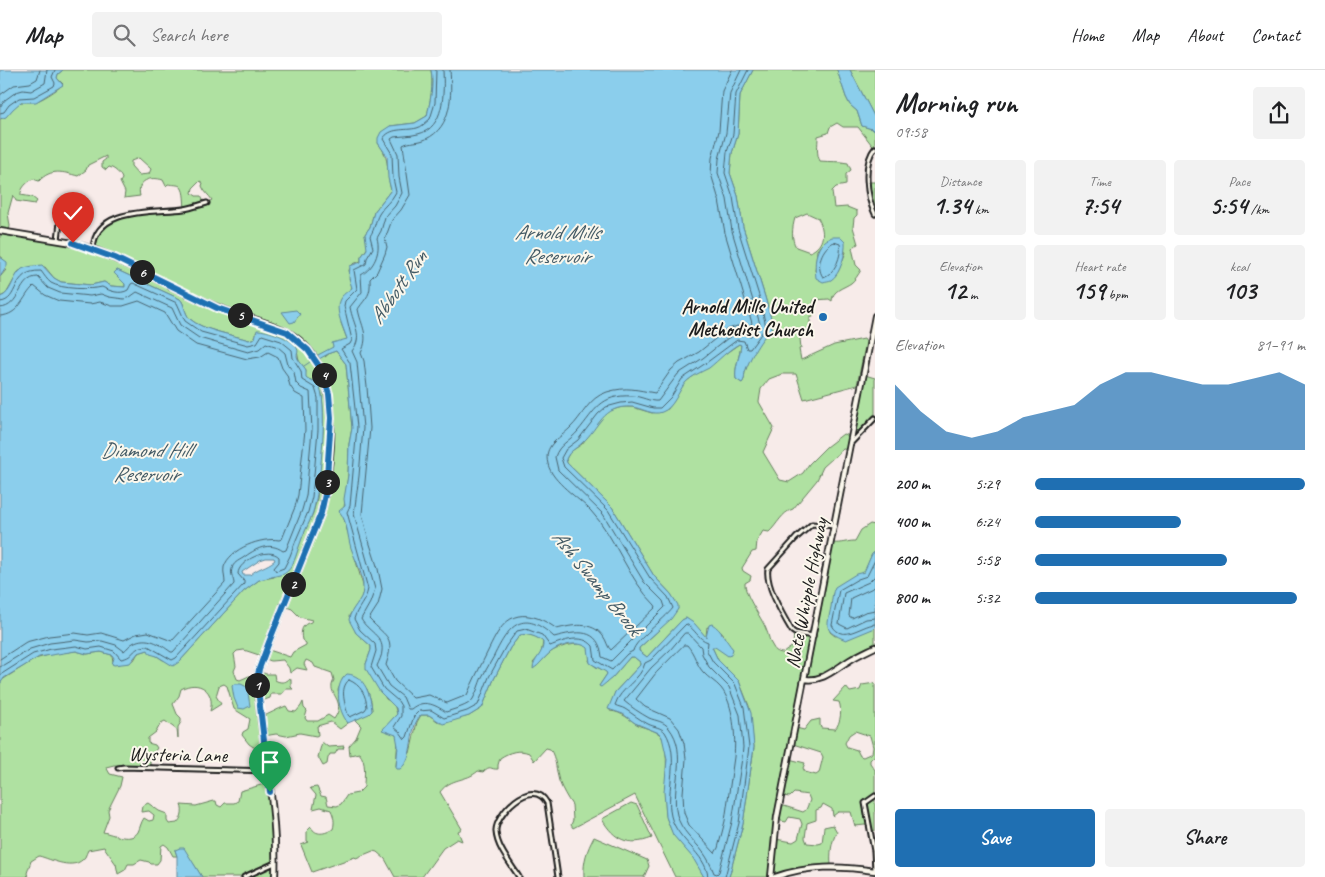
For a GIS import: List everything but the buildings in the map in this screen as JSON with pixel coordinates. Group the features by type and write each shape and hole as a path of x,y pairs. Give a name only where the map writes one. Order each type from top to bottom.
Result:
{"street":[{"path":"875,148 870,157 867,182 869,200 875,214"},
{"path":"93,249 96,235 105,225 118,216 148,211 187,208 207,203"},
{"path":"58,240 61,213"},
{"path":"0,232 58,240 93,249 217,308 280,328 296,338 314,356 325,378 330,403 331,433 327,486 321,513 259,669 257,681 274,823 275,877"},
{"name":"Nate Whipple Highway","path":"771,877 777,817 875,316"},
{"path":"850,443 875,418"},
{"path":"812,636 795,633 792,630 769,585 768,569 796,538 812,524 834,526"},
{"path":"804,679 815,680 824,677 850,660 875,648"},
{"name":"Wysteria Lane","path":"118,768 268,771"},
{"path":"518,877 498,841 495,830 497,823 508,808 524,795 534,793 540,794 547,803 558,877"},
{"path":"775,877 800,870 817,868 850,867 875,871 874,851 865,803 875,796"},
{"path":"244,877 275,862"}],"green space":[{"path":"63,70 431,70 432,88 427,116 415,123 390,126 378,143 387,160 391,190 374,212 370,227 365,234 368,247 361,257 361,261 353,264 349,270 352,288 341,323 347,339 333,347 325,357 336,351 346,364 352,428 343,516 364,589 361,598 349,616 356,633 371,646 366,664 386,699 394,704 397,714 391,721 393,733 398,738 396,766 410,753 417,722 421,715 429,715 440,723 469,716 482,708 510,648 520,635 533,636 543,642 541,654 533,663 536,667 551,652 559,648 576,644 586,646 590,652 589,661 596,667 606,671 607,674 599,686 612,678 630,657 634,657 640,662 640,665 615,692 610,711 619,713 640,726 658,733 663,739 666,760 665,799 667,819 674,835 695,859 704,877 675,877 635,795 573,828 571,825 573,820 572,805 559,781 552,753 550,749 546,748 534,761 529,753 518,751 510,753 500,758 498,769 489,768 483,772 478,771 469,777 444,787 440,792 462,829 458,831 462,841 457,839 443,848 422,877 395,877 385,859 373,851 312,872 301,845 309,842 307,841 307,831 311,827 318,833 327,832 333,829 334,822 331,810 321,807 313,809 316,795 310,788 317,787 321,796 326,797 328,805 337,806 341,804 347,795 358,793 364,787 362,757 359,753 350,755 349,746 356,738 361,726 355,720 372,711 371,701 367,689 343,678 338,690 348,723 340,729 331,722 317,726 318,735 316,736 300,733 286,736 276,734 264,736 264,747 255,748 242,735 248,729 250,719 234,709 227,686 224,684 219,686 216,696 221,704 210,711 211,698 208,693 200,686 188,686 181,689 179,696 173,704 181,718 178,727 178,738 177,730 165,721 148,738 148,743 155,745 157,748 150,758 150,767 114,765 106,767 110,774 122,777 120,786 108,810 109,816 103,832 126,837 131,837 138,832 144,818 149,821 153,820 154,815 149,811 141,812 142,806 148,803 167,814 169,824 177,823 182,815 181,805 196,806 216,801 217,805 221,807 225,803 238,801 240,791 269,781 275,877 202,877 193,863 175,850 177,856 173,856 164,844 161,846 160,860 157,864 141,860 134,864 128,864 125,870 118,874 116,864 104,847 88,850 85,857 75,864 62,863 39,856 31,861 27,873 28,877 0,877 0,684 2,680 35,659 52,654 76,651 87,654 101,652 112,655 113,662 134,660 138,653 148,650 163,660 179,662 244,591 259,580 274,577 295,558 317,498 323,431 322,394 317,382 305,377 306,370 299,361 296,346 255,333 255,338 249,340 202,326 188,317 180,299 117,270 114,273 125,284 125,287 111,286 104,282 91,285 61,282 54,278 45,267 19,271 6,294 0,297 0,277 6,270 2,257 0,257 0,119 21,102 36,101 57,89 63,84 57,78 58,74","holes":["106,156 106,159 102,162 102,167 106,170 109,167 120,175 122,179 120,182 125,192 124,198 140,196 140,186 149,179 163,180 166,186 168,184 179,185 183,192 185,208 122,216 106,225 94,241 92,249 9,232 8,213 13,195 16,201 35,204 37,201 32,197 21,195 23,188 28,182 33,179 39,181 48,174 57,172 78,176 86,170 88,165","139,158 151,169 149,174 139,175 131,166 131,161","200,181 212,200 205,204 201,196 196,196 192,193 193,188","284,606 292,609 300,617 312,620 304,626 301,634 302,640 306,645 293,652 290,657 266,649","244,650 271,661 283,660 290,673 297,668 307,670 304,664 306,660 313,663 315,667 332,673 334,680 332,690 339,707 334,719 328,715 318,721 307,721 305,718 307,711 304,708 303,702 296,712 289,711 286,706 261,717 259,702 270,698 271,694 282,694 286,689 293,689 291,687 291,680 290,678 285,682 279,682 275,680 274,674 266,674 259,671 257,676 237,679 234,671 236,666 234,654 237,651"]},
{"path":"753,70 837,70 846,97 850,105 857,111 862,126 875,132 875,149 858,127 843,127 837,123 830,127 828,133 818,136 820,161 848,163 851,170 846,174 846,185 836,187 832,191 834,208 847,207 857,211 853,227 858,244 852,248 856,265 861,270 852,282 834,294 832,301 829,299 814,300 813,317 810,318 810,334 803,335 800,339 801,348 799,349 801,360 834,345 864,339 866,342 857,385 804,399 796,374 782,374 769,379 761,389 759,402 774,428 763,452 780,480 789,482 803,473 826,447 843,434 851,436 865,375 875,378 875,421 854,441 850,450 843,449 823,467 817,480 793,509 783,516 769,532 763,531 757,541 756,551 752,552 742,568 743,571 751,576 750,580 745,583 747,594 764,624 774,648 776,651 783,653 793,646 794,633 814,635 832,543 855,541 861,530 870,524 875,525 875,552 872,554 864,573 856,575 833,593 830,632 835,636 875,628 875,647 824,677 806,679 796,728 804,730 811,721 820,719 821,728 835,729 840,720 840,708 839,702 833,701 846,687 850,692 860,690 862,685 875,683 875,755 870,760 870,763 875,770 875,831 865,825 855,826 851,812 838,812 833,816 832,809 823,804 821,808 816,810 816,820 807,823 805,838 807,843 822,843 824,827 833,825 837,832 831,848 831,865 775,877 729,877 743,824 754,747 749,706 739,681 718,660 712,647 733,649 725,641 723,633 707,627 706,637 686,618 647,657 639,651 639,648 678,609 671,594 654,576 612,507 567,463 566,459 570,452 582,444 602,417 609,411 622,407 632,407 652,413 668,409 685,382 739,344 741,345 736,366 736,379 742,383 752,355 763,337 772,330 772,322 743,227 738,196 730,173 732,153 738,134 740,95","holes":["807,213 818,218 822,228 821,242 819,246 810,252 796,247 794,244 792,233 795,218","822,244 846,252 838,272 815,271 817,250","855,731 870,736 873,747 872,753 863,757 860,756 857,750 847,747 845,743 849,735","793,744 821,753 823,757 819,773 816,775 805,772 803,768 805,763 789,759","794,793 808,795 810,800 806,810 803,812 781,805 782,796 790,797","789,817 800,819 802,824 798,839 793,842 775,839 777,820 786,822"]},
{"path":"850,70 875,70 875,118"},
{"path":"869,182 875,182 875,213 871,205"},
{"path":"322,742 328,747 344,746 343,749 338,749 335,754 330,754 327,764 323,766 318,757"},
{"path":"631,803 637,805 652,838 636,842 623,840 612,832 602,819"},
{"path":"594,837 647,860 649,866 644,877 584,877 586,856"}],"water":[{"path":"0,70 63,70 58,74 57,78 63,85 36,102 21,102 6,117 0,119"},
{"name":"Arnold Mills Reservoir","path":"431,70 753,70 740,95 738,134 732,153 730,173 738,196 743,227 772,322 772,330 756,348 742,383 736,379 736,367 741,345 739,344 709,368 688,380 673,403 666,410 655,413 632,407 622,407 608,413 566,459 567,463 612,507 654,576 671,594 678,605 678,609 671,619 639,648 639,651 647,657 686,618 695,624 706,637 709,625 712,624 721,632 733,649 731,655 728,656 712,647 718,660 739,681 751,713 754,747 743,824 729,877 704,877 693,858 673,835 666,817 664,792 667,759 662,737 659,733 635,723 623,714 608,709 615,692 640,665 640,662 634,657 630,657 612,678 601,687 599,686 607,674 590,663 588,648 580,644 559,647 533,669 533,665 542,650 543,642 532,636 520,635 510,648 482,708 469,716 443,724 429,715 421,715 414,728 408,757 400,769 396,767 398,746 396,735 382,730 397,714 396,708 380,692 366,669 371,646 356,633 349,620 361,597 363,584 361,573 351,548 346,524 339,511 345,506 344,499 352,428 346,364 336,351 317,360 316,356 333,347 332,343 347,339 339,314 338,303 342,296 352,288 349,278 350,266 361,262 361,257 367,249 365,234 370,227 374,212 391,190 388,178 387,156 378,143 378,138 381,132 390,126 415,123 427,116 432,88"},
{"path":"837,70 850,70 875,118 875,132 862,126 857,111 850,105 846,97"},
{"path":"832,237 840,237 845,242 844,257 835,277 823,282 816,278 815,265 817,254 822,244"},
{"path":"0,257 7,262 7,266 0,277"},
{"name":"Diamond Hill Reservoir","path":"42,265 54,278 61,282 91,285 104,282 111,286 125,287 125,284 114,273 117,270 180,299 188,317 202,326 249,340 255,338 257,330 279,335 290,341 298,349 297,356 306,370 306,377 317,383 320,387 323,430 316,501 312,516 292,565 284,574 259,580 244,591 179,662 173,666 150,654 148,650 138,653 130,663 114,665 112,664 114,658 112,655 101,652 87,654 76,651 39,657 4,678 0,684 0,297 10,289 16,276 22,269","holes":["274,558 275,560 250,575 243,575 242,572 260,560"]},
{"path":"296,310 300,314 294,322 290,323 282,312"},
{"path":"875,552 875,628 846,640 833,634 828,628 834,589 856,574 864,572 872,554"},
{"path":"347,674 353,675 363,682 370,699 372,711 348,723 338,698 340,685"},
{"path":"234,684 241,684 247,687 250,706 244,709 238,708 232,686"},
{"path":"184,848 202,877 177,877 177,856 175,850"}],"waterway":[{"name":"Abbott Run","path":"304,366 313,360"}],"place":[{"name":"Arnold Mills United Methodist Church","path":"823,317"}],"route":[{"path":"73,243 115,258 217,308 280,328 303,344 314,356 325,378 330,403 331,433 327,486 321,513 269,642 259,669 257,681 270,792"}],"water label":[{"name":"Ash Swamp Brook","path":"597,582"}]}
